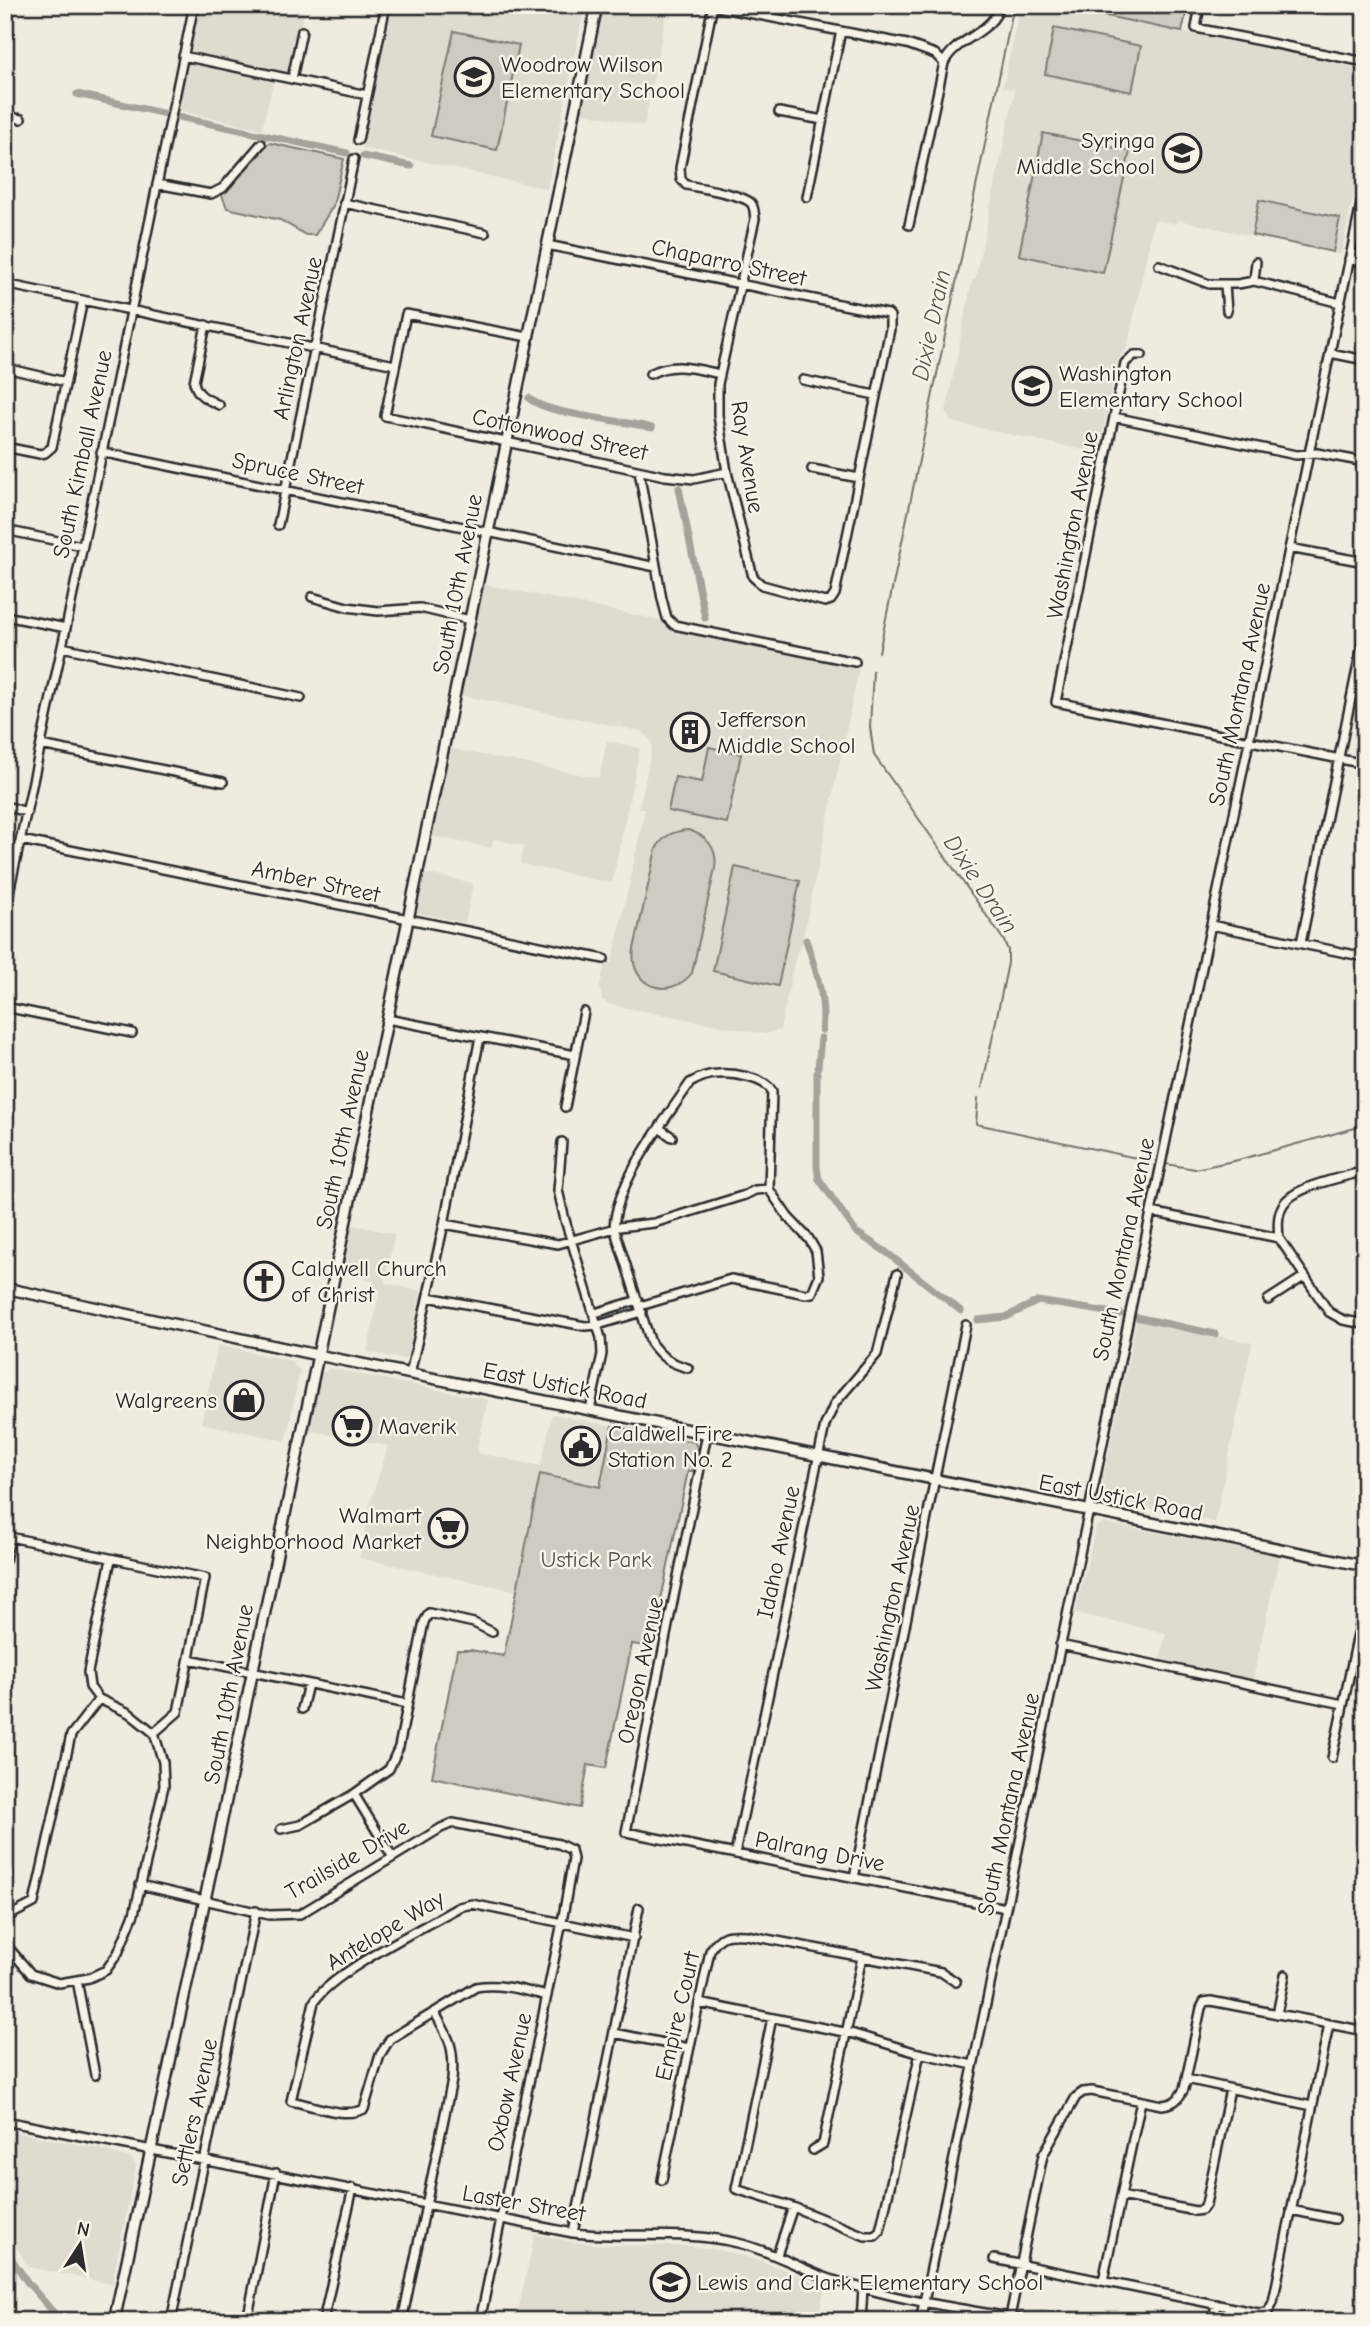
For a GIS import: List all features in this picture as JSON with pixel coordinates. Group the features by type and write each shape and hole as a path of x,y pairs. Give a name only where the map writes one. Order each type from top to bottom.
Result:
{"main road":[{"name":"South 10th Avenue","path":"114,2321 205,1900 597,5"},
{"name":"East Ustick Road","path":"5,1288 317,1355 1365,1566"}],"street":[{"name":"South Kimball Avenue","path":"5,911 194,5"},
{"path":"358,140 386,5"},
{"path":"713,5 907,44 936,54 944,63"},
{"name":"Ray Avenue","path":"713,5 680,167 681,179 686,185 750,202 754,209 755,219 718,384 718,415 727,472 753,577 762,586 825,602 831,600 835,594 859,478"},
{"path":"909,225 944,63 956,49 988,25 998,13 1000,5"},
{"path":"1200,5 1196,28 1365,62"},
{"path":"292,79 302,31"},
{"path":"807,197 841,31"},
{"path":"183,56 367,95"},
{"path":"779,112 823,120"},
{"path":"5,116 21,119"},
{"path":"157,184 211,194 223,188 261,144"},
{"name":"Arlington Avenue","path":"278,525 354,159"},
{"name":"South Montana Avenue","path":"920,2321 1365,185"},
{"path":"344,203 485,233"},
{"name":"Chaparro Street","path":"547,245 888,314 890,328 875,395"},
{"path":"1349,259 1365,262"},
{"path":"1254,281 1256,262"},
{"path":"1159,265 1209,284 1254,281 1340,303"},
{"path":"5,284 395,365 406,314 528,337"},
{"path":"1225,285 1227,312"},
{"path":"5,447 40,454 46,453 52,447 83,300"},
{"path":"206,325 194,382 196,391 202,397 219,405"},
{"path":"1330,353 1365,360"},
{"name":"Washington Avenue","path":"1142,355 1130,357 1125,363 1056,702 1249,740"},
{"name":"Cottonwood Street","path":"395,365 385,416 639,471 694,479 727,472"},
{"path":"650,374 663,367 684,367 720,374"},
{"path":"10,369 66,382"},
{"path":"803,380 875,395 859,478 812,469"},
{"path":"1114,416 1296,455 1317,453 1365,462"},
{"name":"Spruce Street","path":"101,452 656,567"},
{"path":"639,471 667,618 674,625 855,662"},
{"path":"5,530 82,546"},
{"path":"1289,548 1365,562"},
{"path":"312,597 347,607 378,611 420,608 470,620"},
{"path":"5,616 66,628"},
{"path":"1301,943 1362,661 1365,630"},
{"path":"62,647 301,698"},
{"path":"1249,740 1365,764"},
{"path":"41,745 223,782"},
{"path":"5,806 27,812"},
{"name":"Amber Street","path":"20,840 604,958"},
{"path":"1210,925 1365,957"},
{"path":"5,1007 132,1033"},
{"path":"565,1107 584,1012"},
{"path":"387,1019 575,1055"},
{"path":"410,1374 444,1224 480,1037"},
{"path":"428,1297 585,1326 598,1325 640,1307 731,1279 812,1293 818,1276 816,1251 769,1189 772,1091 762,1082 716,1073 690,1083 629,1177 615,1212 614,1228 640,1307 651,1343 670,1363 688,1368"},
{"path":"659,1128 672,1137"},
{"path":"562,1142 558,1190 571,1241 595,1313 602,1354 590,1410"},
{"path":"1365,1171 1302,1189 1283,1205 1277,1226 1279,1238 1335,1317 1365,1324"},
{"path":"444,1224 558,1244 614,1228 654,1223 755,1190 769,1189"},
{"path":"1151,1212 1279,1238"},
{"name":"Idaho Avenue","path":"735,1854 825,1424 835,1403 877,1354 897,1275"},
{"path":"1268,1300 1305,1276"},
{"path":"595,1313 640,1307"},
{"name":"Washington Avenue","path":"853,1878 966,1325"},
{"name":"Oregon Avenue","path":"626,1832 707,1434"},
{"path":"5,1561 8,1536 205,1578 177,1712 154,1733"},
{"path":"5,1940 31,1973 59,1983 89,1978 106,1970 118,1953 134,1914 164,1786 163,1762 154,1733 129,1713 99,1699 90,1687 88,1672 111,1559"},
{"path":"1332,1758 1365,1601"},
{"path":"281,1829 300,1825 354,1794 389,1769 400,1747 424,1622 429,1613 474,1623 492,1632"},
{"path":"1060,1645 1343,1704"},
{"path":"188,1659 407,1704"},
{"path":"302,1709 308,1684"},
{"path":"5,1919 34,1903 71,1735 99,1699"},
{"path":"354,1794 392,1856"},
{"name":"Trailside Drive","path":"140,1885 269,1915 300,1913 392,1856 453,1823 559,1844 571,1850"},
{"name":"Palrang Drive","path":"626,1832 1006,1909"},
{"name":"Oxbow Avenue","path":"480,2321 562,1923 573,1859 571,1850"},
{"name":"Antelope Way","path":"435,2012 390,2039 380,2055 364,2109 356,2113 343,2112 291,2101 314,2002 320,1991 357,1966 459,1907 472,1904 634,1938"},
{"path":"573,2233 639,1908"},
{"name":"Settlers Avenue","path":"171,2321 256,1911"},
{"name":"Empire Court","path":"662,2180 710,1951 716,1941 727,1934 746,1934 941,1972 956,1982"},
{"path":"813,2150 822,2144 862,1957"},
{"path":"1277,2014 1285,1975"},
{"path":"77,1980 95,2075"},
{"path":"402,2321 452,2080 454,2057 451,2041 435,2012 476,1987 489,1985 547,1996"},
{"path":"1010,2317 1043,2155 1076,2097 1083,2092 1092,2091 1171,2105 1179,2099 1186,2079 1201,2008 1205,2002 1365,2031"},
{"path":"699,2003 846,2032 973,2065"},
{"path":"772,2018 736,2189 793,2207 865,2236 875,2236 880,2231 920,2053"},
{"path":"994,2259 1258,2313 1268,2312 1273,2302 1329,2024"},
{"path":"614,2033 689,2048"},
{"path":"1186,2079 1312,2106"},
{"path":"1121,2196 1195,2211 1202,2210 1206,2204 1230,2089"},
{"path":"1103,2281 1141,2101"},
{"name":"Laster Street","path":"5,2121 573,2233 716,2238 777,2255 823,2276 863,2288 923,2302 1031,2321"},
{"path":"247,2321 276,2173"},
{"path":"323,2321 353,2188"},
{"path":"777,2255 793,2207"},
{"path":"1291,2210 1335,2219"},
{"path":"861,2321 863,2288"},
{"path":"1213,2321 1216,2304"}],"shaded area":[{"path":"198,5 305,5 291,74 276,71 262,129 177,110"},
{"name":"Woodrow Wilson Elementary School","path":"392,5 585,5 547,189 362,148"},
{"path":"603,5 668,5 644,126 581,112"},
{"name":"Syringa Middle School","path":"1020,5 1188,5 1182,32 1365,69 1365,138 1341,255 1178,220 1177,224 1154,220 1128,345 1118,360 1098,453 951,422 946,411 972,280 975,280 1015,90 1003,87"},
{"path":"483,584 659,620 668,627 859,669 802,943 796,955 780,1030 765,1034 611,1005 602,1000 600,987 605,963 612,963 645,810 639,808 652,748 651,740 640,731 460,695"},
{"path":"607,741 640,748 612,883 520,864 524,846 494,839 491,848 430,836 448,748 599,778"},
{"path":"422,873 473,883 465,923 415,912"},
{"path":"350,1224 395,1234 384,1283 421,1291 407,1357 403,1359 367,1352 380,1290 373,1288 374,1281 340,1273"},
{"path":"1137,1319 1252,1343 1215,1522 1106,1500 1100,1493"},
{"path":"218,1345 293,1361 293,1365 300,1370 286,1441 201,1423"},
{"path":"328,1368 488,1400 477,1449 479,1453 541,1466 552,1414 612,1426 600,1487 540,1475 517,1591 359,1558 371,1500 388,1446 307,1430 319,1373 326,1372"},
{"path":"1103,1523 1280,1555 1253,1679 1160,1659 1166,1633 1075,1613 1096,1527"},
{"path":"5,2130 96,2148 131,2158 136,2166 112,2284 28,2267 5,2226"},
{"name":"Lewis and Clark Elementary School","path":"535,2234 572,2242 605,2245 689,2246 759,2260 825,2286 818,2321 516,2321"}],"green space":[{"path":"1055,5 1188,5 1182,32"},
{"path":"1054,28 1141,46 1132,92 1045,74"},
{"path":"454,31 519,45 497,150 431,136"},
{"path":"1043,133 1130,151 1103,273 1019,255"},
{"path":"270,143 344,159 333,206 315,235 306,235 280,220 227,208 222,195 260,155 263,147"},
{"path":"1259,200 1340,218 1333,252 1252,235"},
{"path":"709,747 741,754 727,823 668,811 675,777 702,782"},
{"path":"688,830 701,835 710,844 715,855 715,868 692,973 683,982 662,988 652,986 637,972 634,949 656,849 669,835"},
{"path":"735,867 800,881 778,986 713,971"},
{"name":"Ustick Park","path":"612,1426 694,1442 698,1448 693,1471 688,1471 651,1647 632,1644 606,1768 588,1765 580,1808 432,1777 457,1650 504,1656 540,1474 600,1487"}],"waterway":[{"name":"Dixie Drain","path":"879,652 1014,5"},
{"path":"77,94 166,114"},
{"path":"179,117 347,153"},
{"path":"363,156 411,166"},
{"path":"529,398 551,409 652,428"},
{"path":"679,488 705,618"},
{"name":"Dixie Drain","path":"873,671 870,727 874,755 1003,939 1008,950 1008,963 982,1088"},
{"path":"806,940 817,973 822,1030"},
{"path":"818,1067 821,1038"},
{"path":"817,1073 819,1179 856,1232 961,1311"},
{"name":"Dixie Drain","path":"978,1098 976,1124 1146,1160"},
{"name":"Dixie Drain","path":"1166,1164 1195,1169 1362,1126"},
{"path":"978,1320 1006,1317 1038,1301 1120,1314"},
{"path":"1136,1317 1215,1334"},
{"path":"5,2249 28,2283 61,2321"}],"place":[{"name":"Woodrow Wilson Elementary School","path":"474,77"},
{"name":"Syringa Middle School","path":"1182,153"},
{"name":"Washington Elementary School","path":"1032,386"},
{"name":"Jefferson Middle School","path":"690,732"},
{"name":"Caldwell Church of Christ","path":"264,1281"},
{"name":"Walgreens","path":"244,1400"},
{"name":"Maverik","path":"352,1426"},
{"name":"Caldwell Fire Station No. 2","path":"581,1446"},
{"name":"Walmart Neighborhood Market","path":"448,1528"},
{"name":"Lewis and Clark Elementary School","path":"670,2282"}]}
